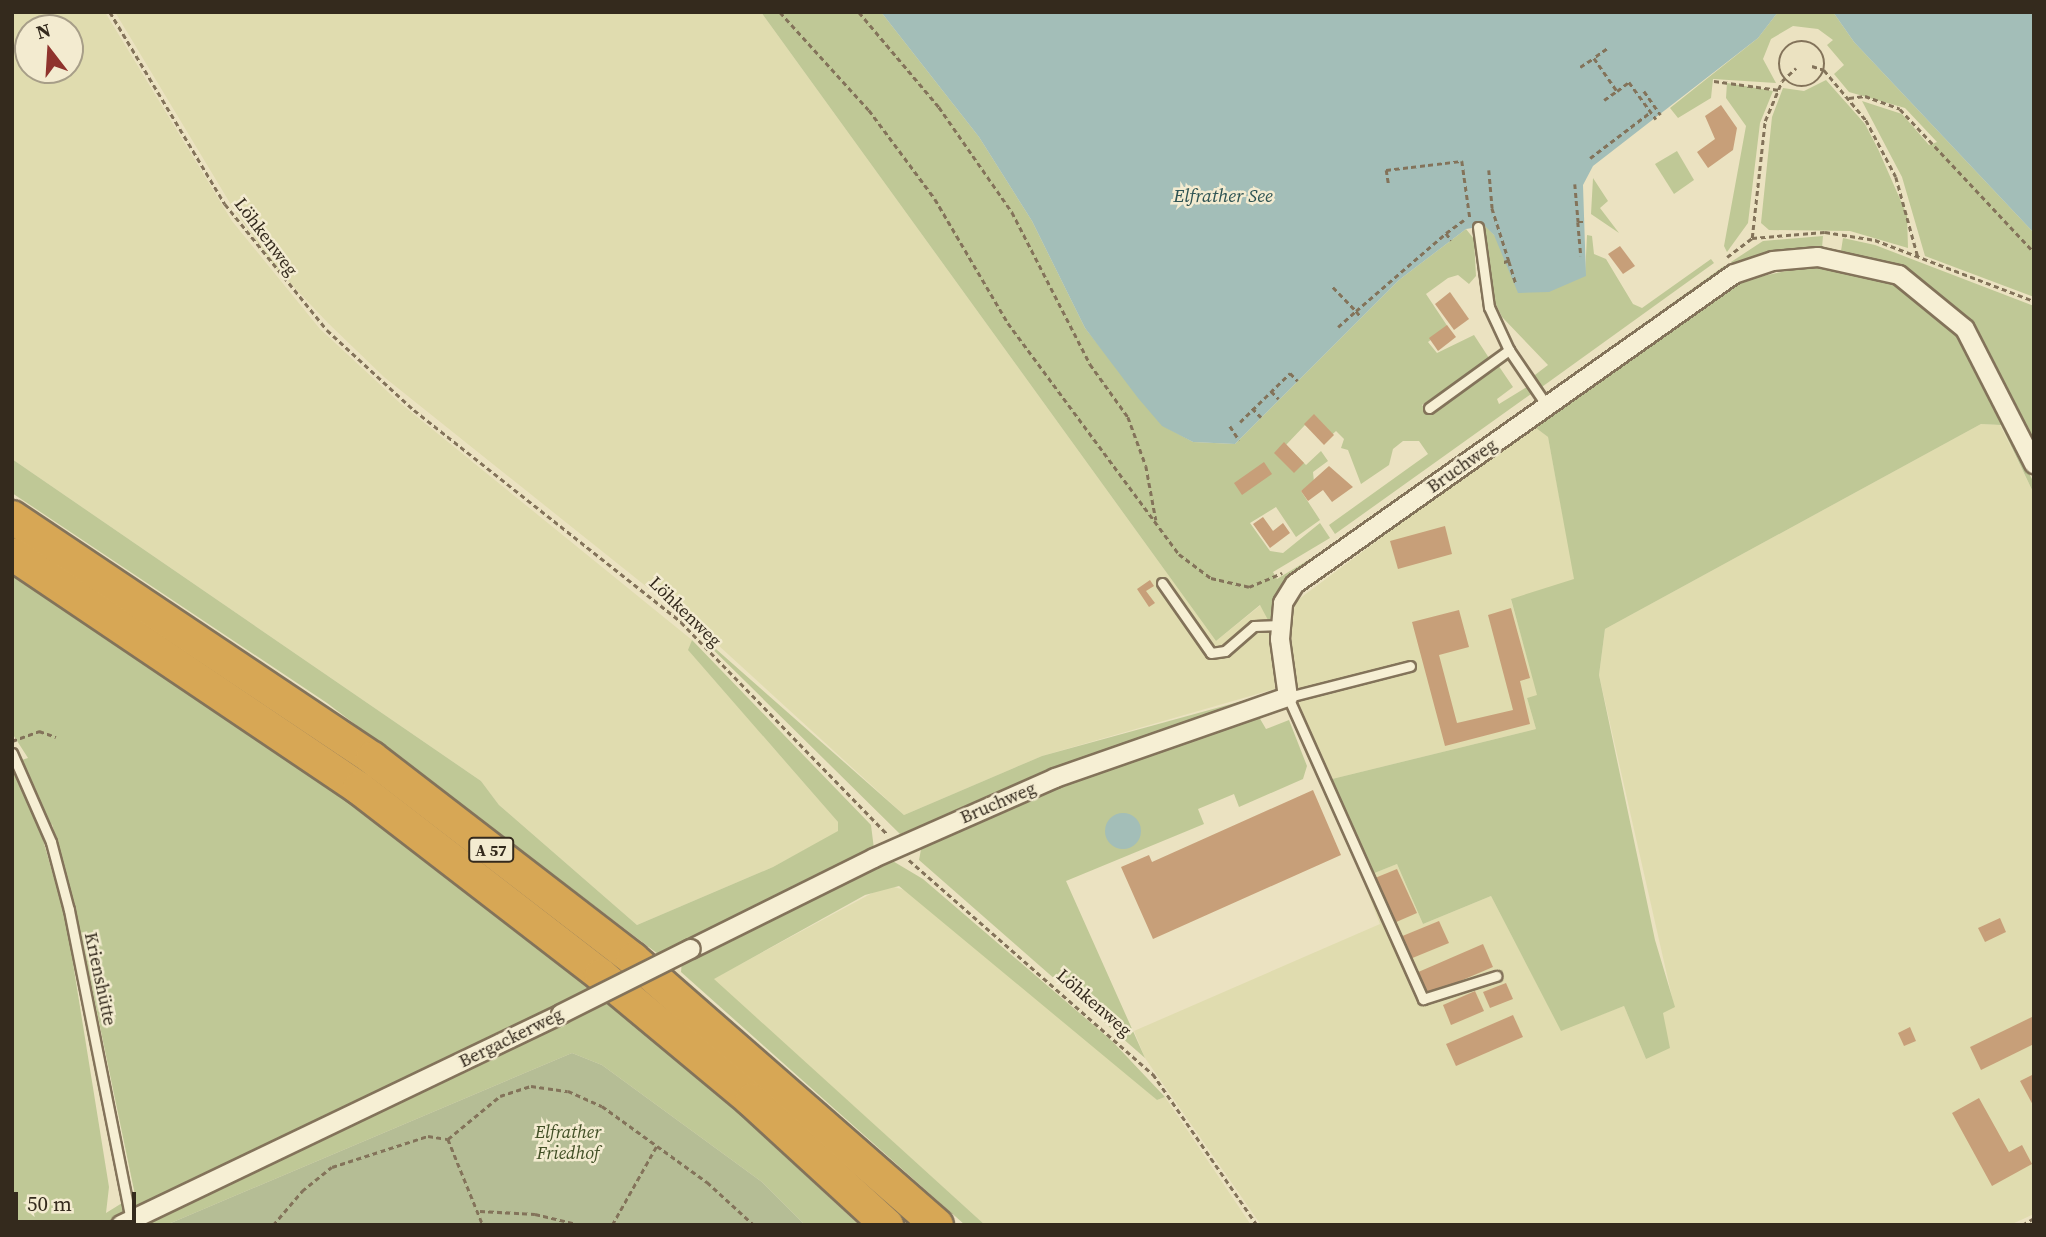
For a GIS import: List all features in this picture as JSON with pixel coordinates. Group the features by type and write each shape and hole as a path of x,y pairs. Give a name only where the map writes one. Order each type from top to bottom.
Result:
{"highway":[{"name":"A 57","path":"12,517 372,758 633,959 937,1225"},
{"name":"A 57","path":"12,554 359,788 601,975 751,1100 887,1225"}],"street":[{"name":"Bruchweg","path":"898,847 1055,778 1288,697 1282,625 1283,603 1295,584 1734,274 1773,261 1818,257 1899,275 1965,329 2034,464"},
{"name":"Bergackerweg","path":"126,1222 561,1014 898,847"}],"lane":[{"path":"1474,227 1489,307 1509,350 1547,406"},
{"path":"1429,408 1509,350"},
{"path":"1162,583 1211,653 1225,651 1254,626 1282,625"},
{"path":"1410,666 1288,697 1423,999 1496,976"},
{"name":"Krienshütte","path":"12,753 51,842 69,909 126,1222"}],"path":[{"name":"Löhkenweg","path":"110,12 225,204 327,330 414,410 681,622 898,847 1153,1074 1225,1170 1257,1225"},
{"path":"780,12 869,110 927,188 1008,323 1179,554 1211,578 1249,587 1293,566"},
{"path":"859,12 939,107 1012,212 1090,364 1128,417 1146,466 1156,523"},
{"path":"1784,79 1780,56 1798,41 1820,48 1825,70 1849,98 1896,177 1918,257"},
{"path":"1580,66 1607,49"},
{"path":"1594,58 1618,91"},
{"path":"1812,65 1825,70"},
{"path":"1752,238 1765,121 1784,79 1796,68"},
{"path":"1784,79 1810,85 1825,70"},
{"path":"1714,81 1779,90"},
{"path":"1604,100 1629,82 1656,119"},
{"path":"1644,91 1661,116"},
{"path":"1849,98 1865,96 1900,109 2034,252"},
{"path":"1590,158 1648,114"},
{"path":"1388,183 1386,170 1462,161 1474,227"},
{"path":"1489,170 1492,208 1516,284"},
{"path":"1575,184 1581,256"},
{"path":"1338,327 1464,220"},
{"path":"1578,222 1586,222"},
{"path":"1724,260 1752,238 1825,232 1875,240 2034,301"},
{"path":"1446,233 1451,240"},
{"path":"1496,242 1502,240"},
{"path":"1502,263 1510,261"},
{"path":"1333,287 1361,317"},
{"path":"1240,422 1293,369"},
{"path":"1290,373 1298,381"},
{"path":"1271,391 1279,399"},
{"path":"1252,408 1261,417"},
{"path":"1230,426 1239,440"},
{"path":"12,741 38,732 56,737"},
{"path":"273,1225 302,1191 332,1167 396,1143 428,1136 448,1139 500,1096 531,1086 568,1091 603,1106 754,1225"},
{"path":"448,1139 480,1211 483,1225"},
{"path":"612,1225 656,1147"},
{"path":"480,1211 535,1214 581,1225"},
{"path":"2022,1225 2034,1218"}],"shaded area":[{"path":"12,12 105,12 232,221 320,329 400,403 692,640 689,651 838,822 838,832 773,867 637,925 499,805 481,781 12,459"},
{"path":"115,12 761,12 1216,641 1261,605 1269,622 1275,689 1042,756 904,815 707,635 384,377 328,323 276,268 233,208"},
{"path":"1981,424 2000,425 2034,494 2034,1214 2010,1225 1261,1225 1145,1058 1134,1031 1380,924 1362,878 1397,864 1423,924 1491,896 1561,1030 1624,1006 1646,1059 1663,1012 1674,1006 1599,675 1605,629"},
{"path":"1532,425 1548,437 1575,580 1511,600 1538,696 1527,698 1536,729 1328,780 1295,708 1291,632 1295,602"},
{"path":"887,885 915,893 1157,1100 1165,1097 1251,1225 985,1225 713,979"}],"green space":[{"path":"761,12 881,12 979,137 1032,221 1085,328 1162,425 1193,442 1235,444 1399,280 1466,229 1474,239 1476,276 1469,284 1458,275 1448,278 1426,294 1448,327 1428,342 1437,353 1474,335 1489,358 1422,405 1429,413 1498,365 1513,387 1497,399 1499,404 1527,387 1531,394 1335,534 1329,525 1428,454 1419,441 1403,441 1393,449 1389,465 1361,484 1348,450 1341,448 1344,439 1336,431 1324,442 1305,425 1286,445 1306,465 1321,451 1328,461 1313,472 1314,482 1301,491 1320,520 1296,537 1276,507 1250,523 1270,551 1283,553 1320,523 1330,538 1273,572 1277,579 1328,548 1332,554 1282,587 1269,622 1260,605 1216,641"},
{"path":"1778,12 1833,12 1854,42 2034,233 2034,297 1925,256 1902,177 1862,101 1902,114 1929,145 1937,142 1905,108 1849,92 1834,74 1844,65 1827,45 1833,40 1818,29 1793,26 1771,39 1763,59 1776,83 1713,79 1711,98 1678,118 1670,108 1758,38"},
{"path":"1826,80 1865,124 1878,149 1907,215 1908,248 1850,231 1769,230 1761,223 1772,117 1783,88 1804,91"},
{"path":"1727,83 1773,91 1760,123 1748,223 1727,252 1724,246 1746,126 1726,98"},
{"path":"1677,151 1694,180 1674,194 1655,164"},
{"path":"1593,178 1608,201 1600,208 1619,233 1591,214"},
{"path":"1485,225 1495,236 1585,276 1587,235 1592,236 1594,254 1606,259 1633,304 1642,308 1711,259 1714,263 1539,389 1531,378 1548,365 1502,317 1494,300 1486,275"},
{"path":"1823,236 1822,248 1780,251 1737,269 1731,262 1763,241"},
{"path":"1843,238 1875,245 2034,306 2034,442 1974,325 1923,280 1887,263 1841,251"},
{"path":"1724,266 1728,272 1344,546 1340,541"},
{"path":"1808,266 1847,269 1895,285 1958,335 2034,483 2034,494 2001,425 1981,424 1605,629 1599,675 1655,940 1675,1007 1663,1013 1670,1048 1646,1059 1624,1006 1561,1031 1491,896 1423,924 1397,864 1372,874 1328,780 1536,729 1527,698 1537,695 1511,599 1574,579 1548,437 1532,425 1736,282"},
{"path":"12,459 481,781 499,805 637,925 773,867 838,831 838,822 688,650 692,640 871,825 874,849 658,954 327,703 12,493"},
{"path":"12,575 350,799 629,1011 859,1225 805,1225 762,1182 602,1065 572,1053 166,1225 12,1225 12,763 28,758 12,733","holes":["52,824 77,916 135,1195 106,1213 109,1187 66,920 43,840"]},
{"path":"682,619 904,815 1042,756 1275,692 900,834"},
{"path":"1259,717 1266,729 1289,720 1307,766 1303,779 1239,807 1234,794 1198,809 1204,824 1066,881 1145,1058 919,860 922,844 1065,781"},
{"path":"891,860 923,879 1112,1041 1165,1097 1157,1100 899,886 865,895 714,979 985,1225 965,1225 681,972 682,961"},
{"name":"Elfrather Friedhof","path":"572,1053 602,1065 762,1182 805,1225 166,1225"}],"water":[{"name":"Elfrather See","path":"881,12 1778,12 1758,38 1593,166 1583,185 1586,276 1549,292 1518,293 1494,235 1485,226 1466,229 1399,280 1235,444 1193,442 1162,426 1138,398 1085,328 1032,221 979,137"},
{"path":"1833,12 2034,12 2034,233 1854,42"},
{"path":"1123,813 1136,818 1141,831 1136,844 1123,849 1110,844 1105,831 1110,818"}],"building":[{"path":"1721,105 1737,128 1733,150 1708,168 1697,152 1715,139 1705,116"},
{"path":"1620,246 1635,266 1623,274 1608,254"},
{"path":"1450,292 1469,319 1454,330 1435,304"},
{"path":"1447,325 1456,337 1438,351 1429,338"},
{"path":"1314,414 1334,435 1324,445 1304,424"},
{"path":"1284,442 1304,463 1294,473 1274,453"},
{"path":"1264,462 1272,474 1242,495 1234,483"},
{"path":"1329,466 1353,487 1332,502 1323,490 1308,501 1301,491"},
{"path":"1263,517 1273,531 1283,523 1290,533 1270,548 1253,524"},
{"path":"1445,526 1452,554 1398,569 1390,541"},
{"path":"1150,580 1154,586 1146,591 1155,603 1149,607 1137,589"},
{"path":"1511,608 1530,678 1520,681 1530,724 1445,746 1412,622 1459,610 1469,647 1439,655 1457,723 1513,710 1488,615"},
{"path":"1313,790 1341,855 1153,939 1121,867 1149,855 1152,862"},
{"path":"1397,869 1417,913 1394,923 1375,878"},
{"path":"2000,918 2006,932 1985,942 1978,928"},
{"path":"1439,921 1449,943 1410,959 1400,937"},
{"path":"1483,944 1493,967 1425,996 1416,973"},
{"path":"1506,983 1513,999 1490,1008 1483,992"},
{"path":"1475,991 1484,1011 1451,1025 1443,1005"},
{"path":"1513,1015 1523,1037 1456,1066 1446,1044"},
{"path":"2034,1016 2034,1044 1981,1070 1970,1047"},
{"path":"1910,1027 1916,1041 1904,1046 1898,1033"},
{"path":"2034,1074 2034,1107 2020,1081"},
{"path":"1979,1098 2009,1152 2022,1145 2032,1164 1992,1186 1952,1113"}]}
